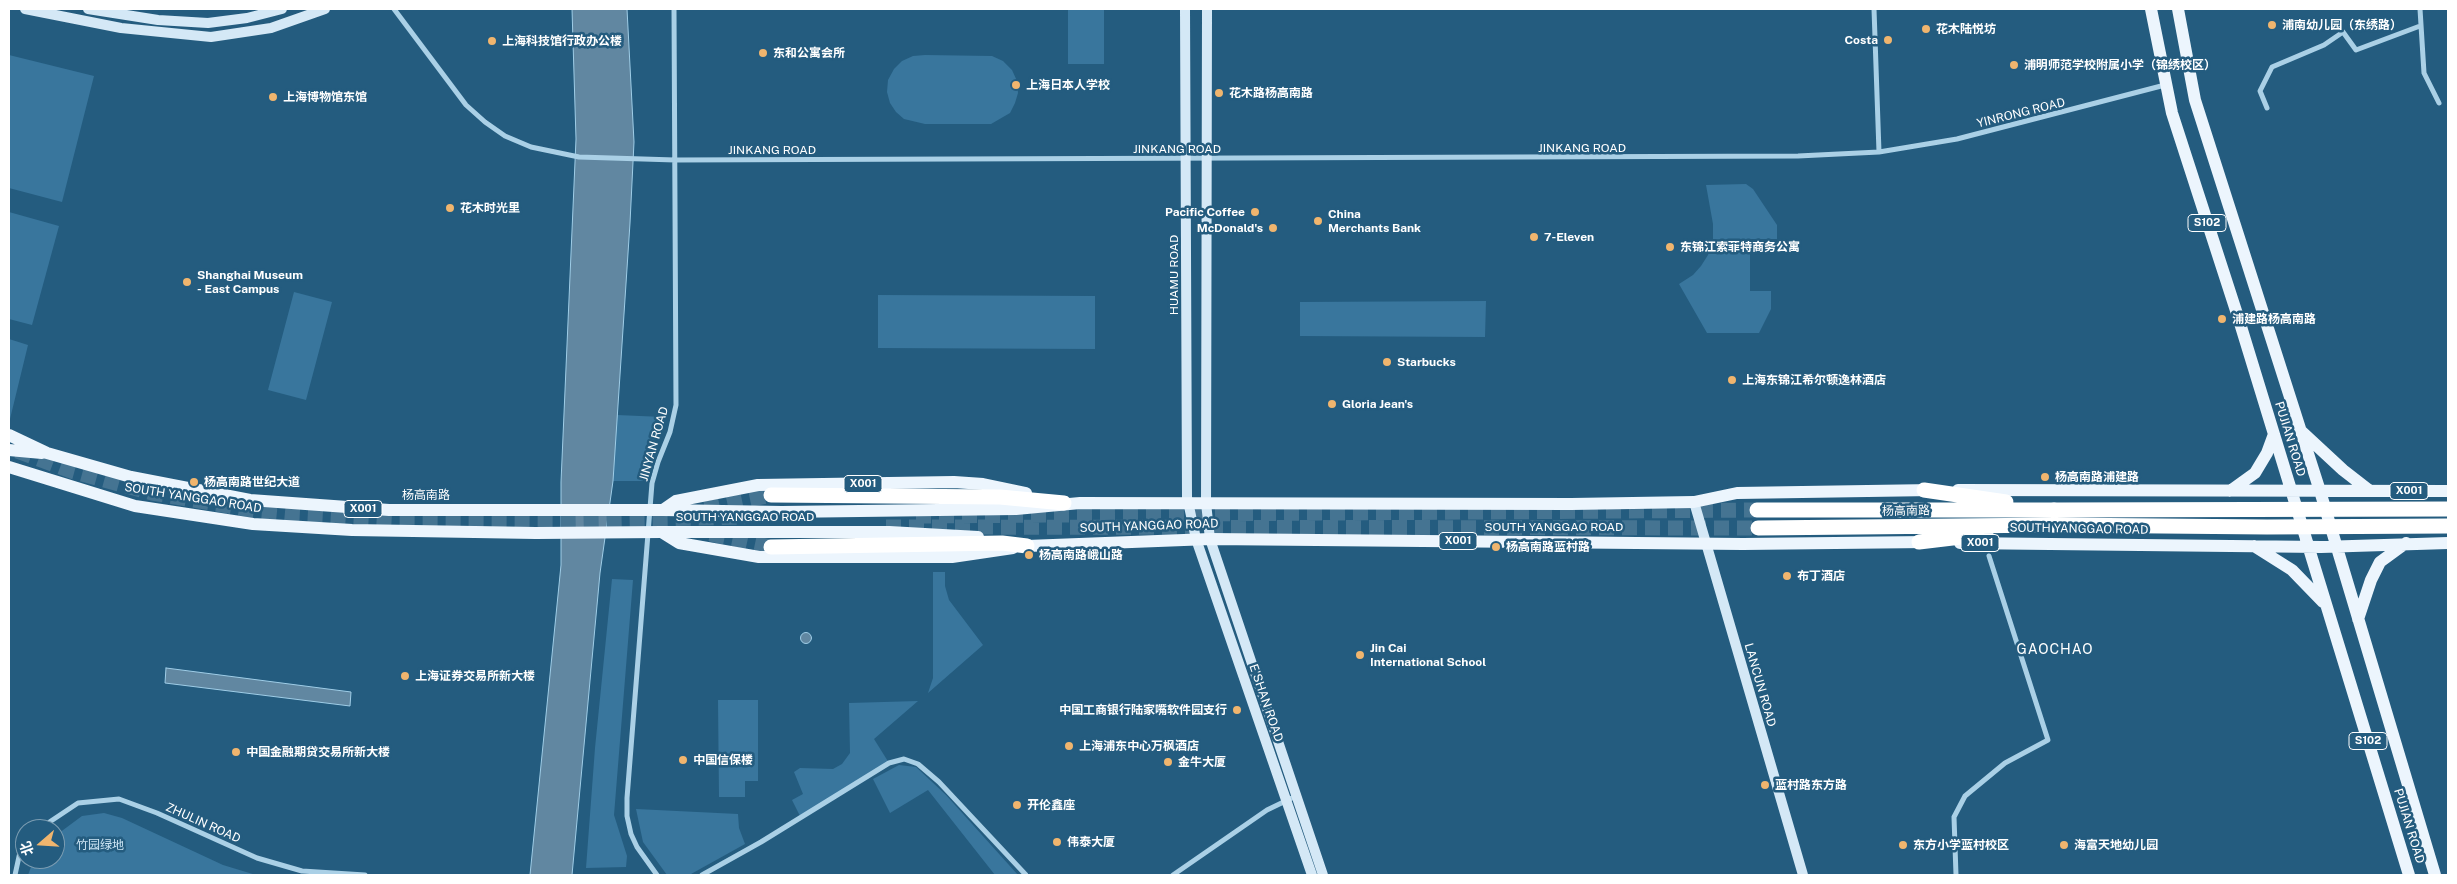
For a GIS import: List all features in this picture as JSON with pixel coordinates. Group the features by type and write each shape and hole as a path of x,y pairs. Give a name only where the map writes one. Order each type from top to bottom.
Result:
{"highway":[{"path":"1924,490 2054,517"},
{"path":"771,496 1000,497 1064,503"},
{"name":"SOUTH YANGGAO ROAD","path":"2054,517 2448,509"},
{"name":"SOUTH YANGGAO ROAD","path":"1757,510 2054,517 2267,527 2448,526"},
{"path":"1920,542 2054,517"},
{"name":"杨高南路","path":"1758,528 2054,517"},
{"path":"771,547 1002,543 1027,546"}],"main road":[{"name":"PUJIAN ROAD","path":"2151,9 2172,113 2309,546 2410,875"},
{"name":"PUJIAN ROAD","path":"2178,9 2195,100 2320,491 2435,875"},
{"path":"2301,430 2343,470 2370,490"},
{"path":"2230,491 2255,473 2268,453 2274,434"},
{"name":"X001","path":"9,435 47,453"},
{"path":"9,450 47,453"},
{"name":"杨高南路","path":"47,453 131,477 250,500 389,510 663,510"},
{"name":"X001","path":"9,467 135,506 253,524 348,530 536,533 661,532 679,543 759,558 952,557 1027,546"},
{"name":"X001","path":"663,510 676,501 758,485 954,482 983,484 1031,493 1064,503"},
{"name":"SOUTH YANGGAO ROAD","path":"663,510 782,512 1016,509 1064,503 1571,504 1694,502 1738,494 1924,490 2448,491"},
{"name":"SOUTH YANGGAO ROAD","path":"661,532 889,532 981,537 1027,546 1196,539 1705,543 1920,542 2254,546 2448,543"},
{"path":"2358,620 2371,580 2380,562 2406,543"},
{"path":"2254,546 2292,570 2327,606"}],"street":[{"path":"25,9 121,28 211,36 272,28 325,9"},
{"path":"88,9 158,20 208,23 247,18 282,9"},
{"name":"JINKANG ROAD","path":"394,9 466,105 485,122 505,136 531,146 579,157 676,160 1206,159 1798,156 1879,152"},
{"name":"JINYAN ROAD","path":"657,875 631,834 626,798 652,483 670,432 676,405 674,9"},
{"name":"HUAMU ROAD","path":"1185,9 1189,504 1196,539"},
{"path":"1207,9 1206,503 1210,539"},
{"path":"1874,9 1879,152"},
{"path":"2420,9 2424,73 2439,103"},
{"path":"2267,108 2260,91 2272,68 2324,45 2343,32 2356,50 2420,26"},
{"name":"YINRONG ROAD","path":"1879,152 1957,139 2166,85"},
{"name":"LANCUN ROAD","path":"1694,502 1803,875"},
{"name":"E'SHAN ROAD","path":"1196,539 1312,875"},
{"name":"E'SHAN ROAD","path":"1210,539 1323,875"},
{"path":"1956,875 1954,817 1965,796 2005,764 2048,740 1990,556"},
{"path":"702,875 761,842 889,764 904,759 918,764 939,782 1026,875"},
{"path":"1173,875 1267,810 1296,796"},
{"name":"ZHULIN ROAD","path":"53,819 64,810 78,803 118,799 157,813 200,834 264,860 302,871 365,875"}],"green space":[{"path":"1068,9 1104,9 1104,64 1068,64"},
{"path":"9,55 94,76 62,202 9,188"},
{"path":"913,56 992,56 1003,61 1012,70 1017,81 1018,93 1010,113 991,124 925,124 904,119 890,103 887,92 888,80 894,69 902,61"},
{"path":"1746,184 1753,189 1777,225 1777,239 1750,239 1750,291 1771,291 1771,309 1759,333 1707,333 1679,284 1693,275 1701,266 1708,255 1713,241 1713,224 1706,185"},
{"path":"9,212 59,226 32,325 9,319"},
{"path":"294,292 332,302 306,400 268,390"},
{"path":"878,295 1095,296 1095,349 878,348"},
{"path":"1486,301 1485,337 1300,336 1300,302"},
{"path":"9,339 28,345 10,419 9,418"},
{"path":"617,415 663,417 649,456 643,481 613,481"},
{"path":"933,572 945,572 945,586 949,600 983,645 928,693 933,678"},
{"path":"612,579 633,580 614,815 627,856 626,867 586,868 595,748"},
{"path":"718,700 758,700 758,781 745,781 745,797 719,797"},
{"path":"918,701 874,739 889,763 801,818 792,800 803,794 794,772 800,768 833,769 842,764 850,753 849,703"},
{"path":"899,765 916,767 946,795 1018,875 995,875 928,790 890,813 873,779"},
{"path":"636,809 738,814 739,828 745,844 691,874 667,875 643,842"},
{"name":"竹园绿地","path":"104,813 122,818 223,865 256,875 28,875 30,869 65,869 65,829 82,816"}],"shaded area":[{"path":"572,9 627,9 634,142 613,481 600,573 572,875 530,875 561,565 561,482 576,139"},
{"path":"804,633 808,633 811,638 810,642 804,643 801,640 801,636"},
{"path":"166,668 351,692 350,706 165,683"}],"tunnel":[{"path":"17,451 71,471 152,493 257,511 299,515 392,520 561,521 745,517"},
{"path":"705,509 771,495"},
{"path":"916,516 1757,510"},
{"path":"886,527 1758,528"},
{"path":"710,534 771,547"}],"place":[{"name":"浦南幼儿园（东绣路）","path":"2272,25"},
{"name":"花木陆悦坊","path":"1926,29"},
{"name":"Costa","path":"1888,40"},
{"name":"上海科技馆行政办公楼","path":"492,41"},
{"name":"东和公寓会所","path":"763,53"},
{"name":"浦明师范学校附属小学（锦绣校区）","path":"2014,65"},
{"name":"上海日本人学校","path":"1016,85"},
{"name":"花木路杨高南路","path":"1219,93"},
{"name":"上海博物馆东馆","path":"273,97"},
{"name":"花木时光里","path":"450,208"},
{"name":"Pacific Coffee","path":"1255,212"},
{"name":"China Merchants Bank","path":"1318,221"},
{"name":"McDonald's","path":"1273,228"},
{"name":"7-Eleven","path":"1534,237"},
{"name":"东锦江索菲特商务公寓","path":"1670,247"},
{"name":"Shanghai Museum - East Campus","path":"187,282"},
{"name":"浦建路杨高南路","path":"2222,319"},
{"name":"Starbucks","path":"1387,362"},
{"name":"上海东锦江希尔顿逸林酒店","path":"1732,380"},
{"name":"Gloria Jean's","path":"1332,404"},
{"name":"杨高南路浦建路","path":"2045,477"},
{"name":"杨高南路世纪大道","path":"194,482"},
{"name":"杨高南路蓝村路","path":"1496,547"},
{"name":"杨高南路峨山路","path":"1029,555"},
{"name":"布丁酒店","path":"1787,576"},
{"name":"Jin Cai International School","path":"1360,655"},
{"name":"上海证券交易所新大楼","path":"405,676"},
{"name":"中国工商银行陆家嘴软件园支行","path":"1237,710"},
{"name":"上海浦东中心万枫酒店","path":"1069,746"},
{"name":"中国金融期贷交易所新大楼","path":"236,752"},
{"name":"中国信保楼","path":"683,760"},
{"name":"金牛大厦","path":"1168,762"},
{"name":"蓝村路东方路","path":"1765,785"},
{"name":"开伦鑫座","path":"1017,805"},
{"name":"伟泰大厦","path":"1057,842"},
{"name":"东方小学蓝村校区","path":"1903,845"},
{"name":"海富天地幼儿园","path":"2064,845"}],"district":[{"name":"GAOCHAO","path":"2055,650"}]}
